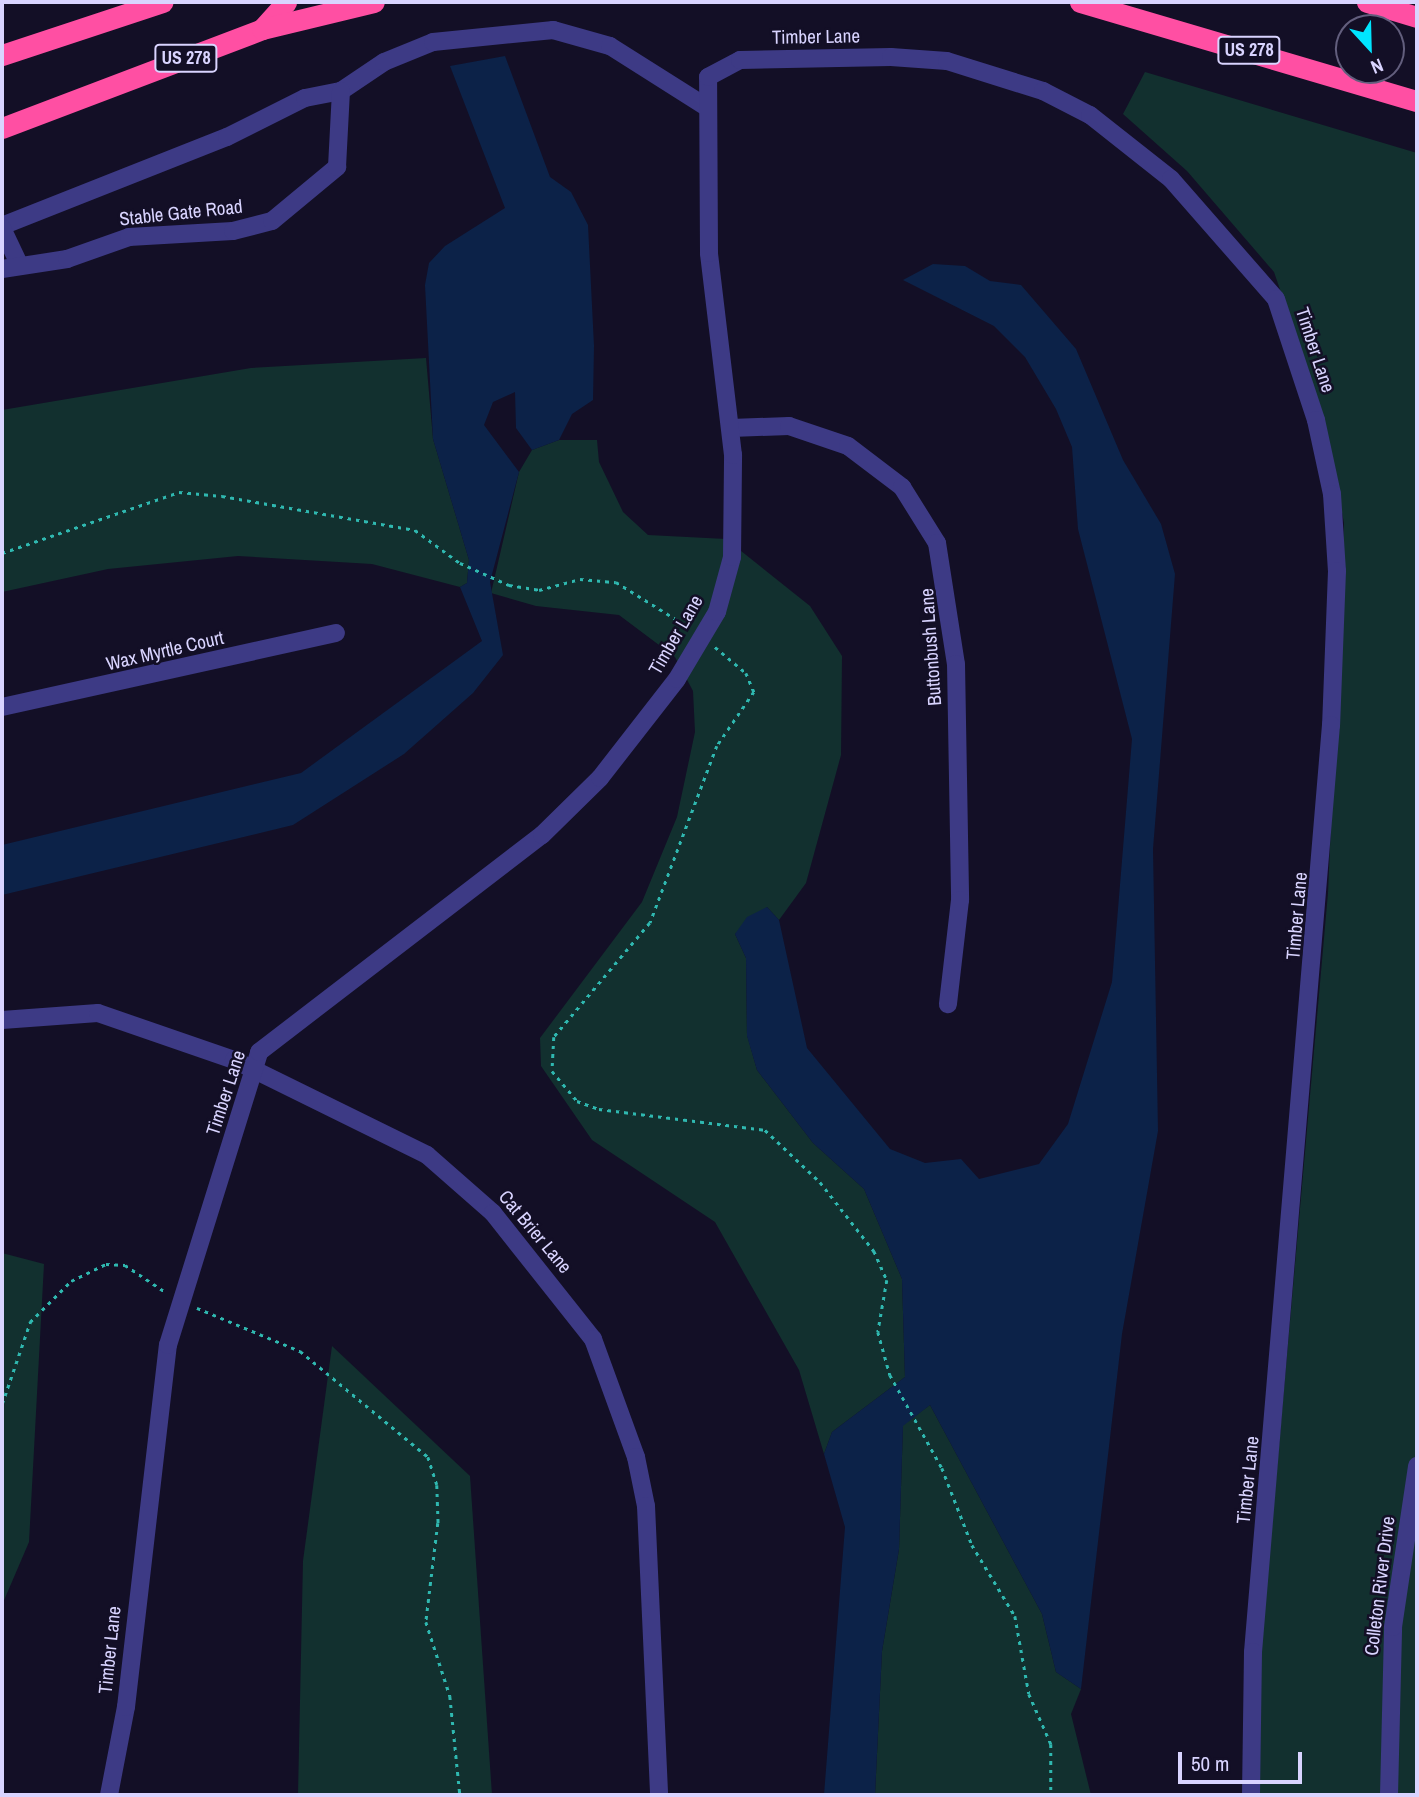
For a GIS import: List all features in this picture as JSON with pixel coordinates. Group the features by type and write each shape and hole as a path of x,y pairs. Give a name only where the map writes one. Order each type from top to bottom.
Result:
{"highway":[{"path":"2,55 162,2"},
{"path":"262,29 286,2"},
{"name":"US 278","path":"2,128 262,29 374,2"},
{"name":"US 278","path":"1080,2 1417,101"},
{"path":"1367,2 1417,18"}],"street":[{"name":"Stable Gate Road","path":"20,266 2,227 228,137 305,98 341,91 384,62 433,43 553,30 610,46 705,106"},
{"name":"Timber Lane","path":"109,1795 126,1707 161,1389 179,1299 254,1070 268,1043 394,954 572,807 658,707 703,638 732,556 731,428 709,253 705,106 708,77 730,62 891,57 993,71 1066,102 1171,179 1258,270 1276,299 1312,407 1336,524 1331,725 1253,1652 1251,1795"},
{"name":"Stable Gate Road","path":"2,269 67,259 129,236 233,231 272,220 337,167 341,91"},
{"name":"Buttonbush Lane","path":"731,428 789,426 848,446 902,488 937,543 956,664 960,900 948,1004"},
{"name":"Wax Myrtle Court","path":"2,707 336,633"},
{"name":"Cat Brier Lane","path":"2,1020 98,1013 254,1070 394,1136 456,1177 501,1223 598,1347 644,1489 659,1795"},
{"name":"Colleton River Drive","path":"1389,1795 1392,1628 1417,1466"}],"path":[{"path":"2,553 179,492 309,508 415,530 433,537 460,563 499,580 539,590 580,579 616,582 703,638 746,673 754,692 717,746 650,923 554,1037 552,1071 577,1101 599,1109 730,1121 765,1130 785,1146 874,1251 887,1280 878,1332 890,1376 918,1422 972,1545 1015,1616 1030,1694 1051,1744 1051,1795"},
{"path":"2,1404 30,1322 71,1282 106,1264 125,1265 179,1299 300,1352 428,1457 438,1485 438,1523 426,1622 450,1696 460,1795"}],"green space":[{"path":"1145,72 1417,153 1417,1795 1259,1795 1261,1648 1328,893 1344,523 1324,418 1274,272 1187,171 1123,114"},
{"path":"426,358 433,439 469,560 467,583 460,587 372,564 238,556 108,569 2,592 2,410 251,368"},
{"path":"559,440 597,440 599,462 623,512 648,535 726,539 810,606 842,656 841,755 806,883 779,920 767,907 735,934 746,958 747,1035 757,1070 813,1143 864,1189 902,1279 905,1377 832,1432 824,1454 799,1370 715,1222 592,1140 541,1066 540,1038 642,902 677,817 695,732 693,691 675,657 619,615 536,606 491,593 519,472 532,450"},
{"path":"2,1253 44,1264 29,1542 2,1605"},
{"path":"332,1346 470,1476 492,1795 298,1795 303,1561"},
{"path":"930,1405 1042,1614 1056,1672 1081,1689 1071,1714 1091,1795 875,1795 882,1651 899,1549 903,1425"}],"water":[{"path":"505,56 550,177 571,192 588,225 594,346 593,400 572,414 559,440 532,450 516,428 515,392 493,402 484,425 519,472 490,582 503,655 473,693 404,754 293,825 2,895 2,845 301,773 482,641 460,587 467,583 469,560 433,439 425,285 429,263 445,246 505,208 450,66"},
{"path":"933,264 965,266 990,281 1021,285 1076,349 1123,460 1161,524 1175,574 1153,849 1158,1131 1122,1334 1081,1689 1056,1672 1042,1614 930,1405 903,1426 899,1549 882,1651 875,1795 824,1795 845,1527 824,1454 832,1432 905,1377 902,1279 864,1189 813,1143 757,1070 747,1036 746,958 735,934 747,917 767,907 779,920 807,1048 890,1149 925,1163 961,1159 979,1179 1039,1164 1068,1124 1112,982 1132,739 1078,529 1072,447 1056,409 1025,357 994,326 903,280"}]}
